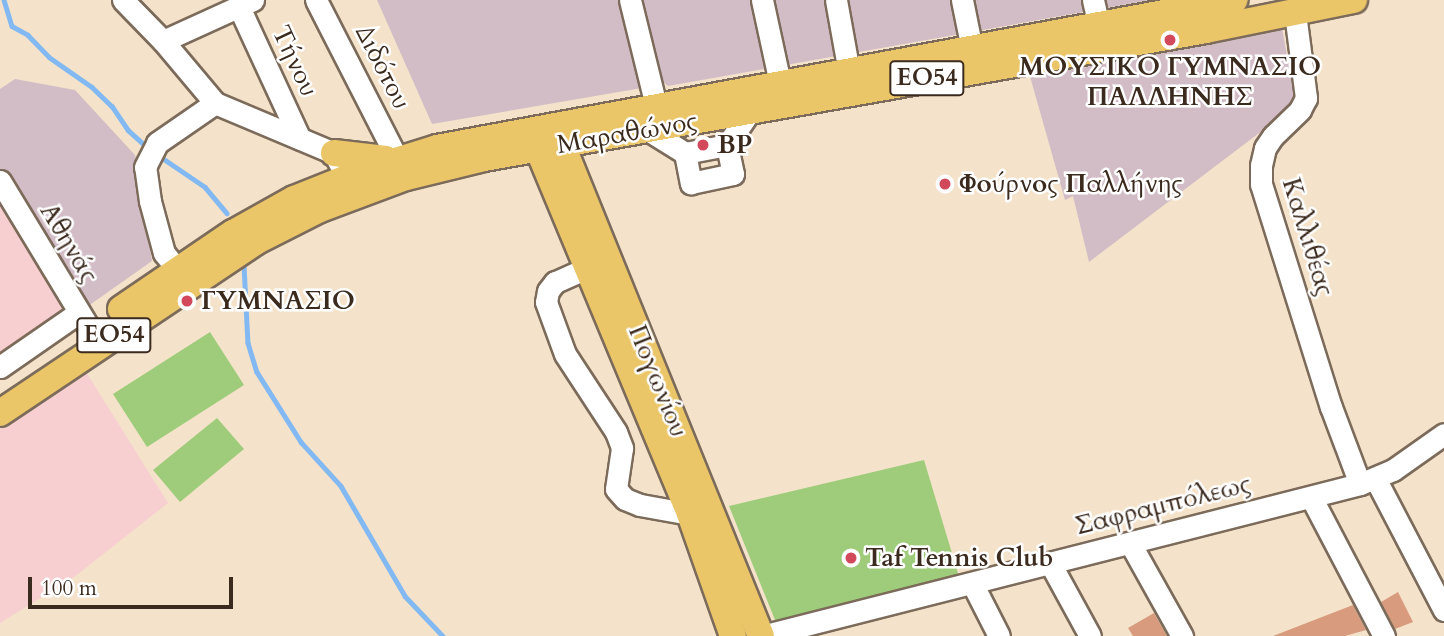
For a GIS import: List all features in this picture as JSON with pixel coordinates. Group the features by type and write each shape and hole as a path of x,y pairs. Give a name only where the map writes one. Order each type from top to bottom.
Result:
{"main road":[{"name":"Μαραθώνος","path":"0,413 229,257 398,160 652,118 780,83 972,49 1096,12 1234,0"},
{"name":"Μαραθώνος","path":"0,394 84,322 177,270 258,218 342,190 484,158 545,137 602,138 652,118 749,111 1295,13 1354,0"},
{"name":"Πογωνίου","path":"545,137 553,190 690,514 733,636"},
{"name":"Πογωνίου","path":"545,137 579,191 761,636"},
{"path":"579,191 580,160 587,149 602,138"},
{"path":"316,145 366,159 398,160"},
{"path":"484,158 502,158 522,164 553,190"}],"street":[{"path":"123,0 163,41 215,103 316,145"},
{"name":"Διδότου","path":"316,0 398,160"},
{"path":"630,0 652,118 687,160 691,183 733,174 729,151 749,111"},
{"path":"762,0 780,83"},
{"path":"836,0 849,72"},
{"path":"962,0 972,49"},
{"path":"163,41 246,4"},
{"name":"Τήνου","path":"246,4 316,145 342,190"},
{"name":"Καλλιθέας","path":"1295,13 1306,98 1300,110 1277,131 1265,148 1261,184 1331,407 1368,481 1444,610"},
{"path":"177,270 164,253 150,201 145,167 152,150 215,103"},
{"path":"687,160 729,151"},
{"name":"Αθηνάς","path":"0,181 84,322"},
{"path":"587,268 555,282 548,291 547,302 565,354 616,432 622,448 616,489 625,499 640,505 690,514"},
{"path":"0,367 84,322"},
{"name":"Σαφραμπόλεως","path":"761,636 1368,481 1393,470 1444,434"},
{"path":"1311,497 1378,635"},
{"path":"1130,542 1181,636"},
{"path":"1050,563 1090,636"},
{"path":"972,583 999,636"}],"shaded area":[{"path":"377,0 618,0 642,88 432,124"},
{"path":"633,0 1151,0 668,86 652,73"},
{"path":"1282,28 1295,99 1288,111 1089,262 1073,196 1065,200 1029,73"},
{"path":"15,79 75,90 135,155 152,261 84,309 0,174 0,89"},
{"path":"0,197 65,307 0,354"},
{"path":"83,367 168,503 73,578 0,623 0,424"}],"green space":[{"path":"210,332 244,385 147,447 113,394"},
{"path":"217,418 244,449 180,502 153,470"},
{"name":"Taf Tennis Club","path":"924,460 960,580 784,623 775,620 729,506"}],"building":[{"path":"1398,592 1413,622 1395,629 1381,602"},
{"path":"1353,605 1366,630 1345,636 1273,636"},
{"path":"1154,613 1167,636 1133,636 1128,628"}],"waterway":[{"path":"4,0 12,26 28,35 49,57 92,87 112,106 128,130 148,148"},
{"path":"158,155 205,187 227,213"},
{"path":"244,265 248,343 257,372 301,442 341,486 405,596 443,636"}],"place":[{"name":"ΜΟΥΣΙΚΟ ΓΥΜΝΑΣΙΟ ΠΑΛΛΗΝΗΣ","path":"1170,40"},
{"name":"BP","path":"703,145"},
{"name":"Φούρνος Παλλήνης","path":"945,184"},
{"name":"ΓΥΜΝΑΣΙΟ","path":"187,301"},
{"name":"Taf Tennis Club","path":"851,558"}]}
